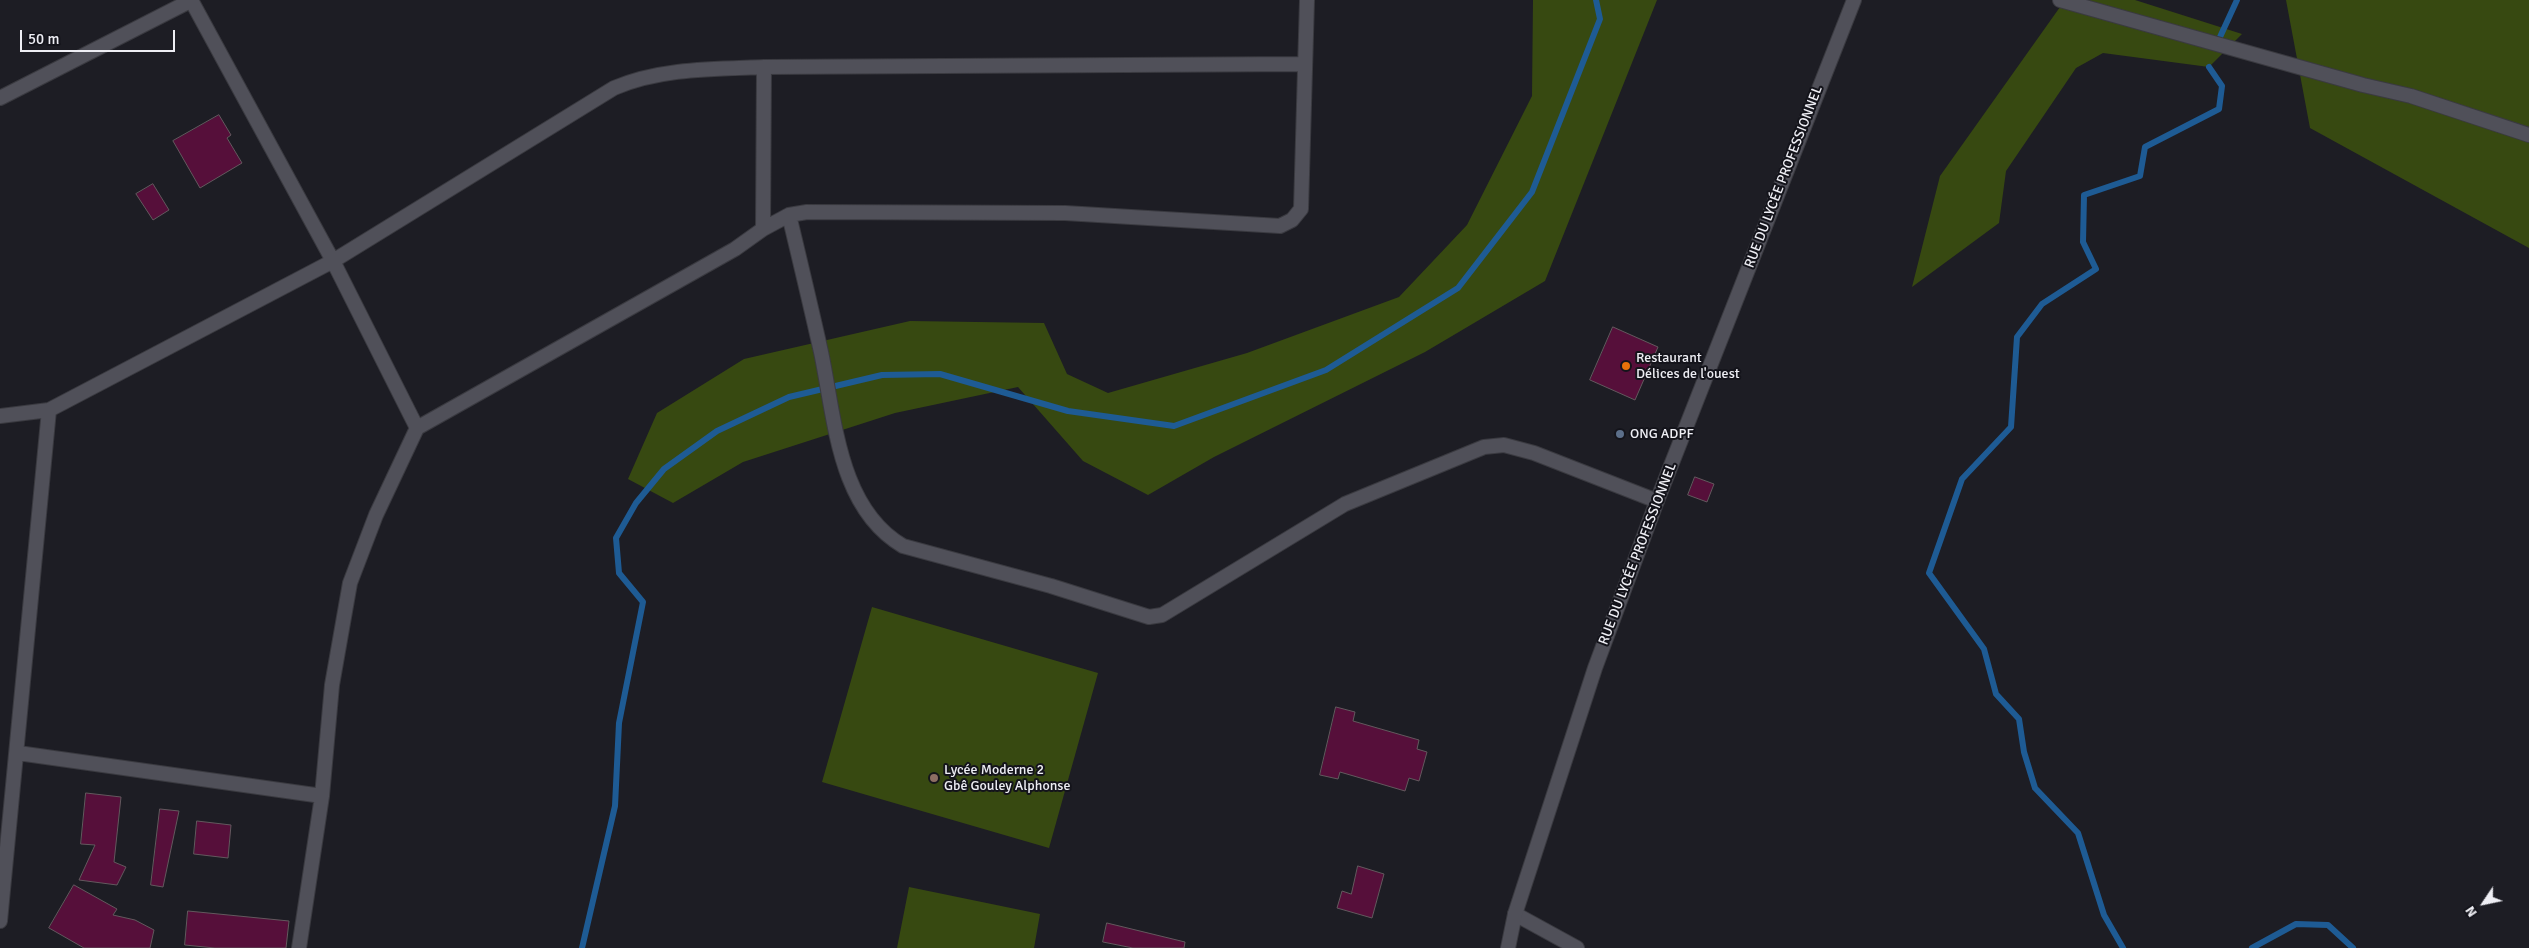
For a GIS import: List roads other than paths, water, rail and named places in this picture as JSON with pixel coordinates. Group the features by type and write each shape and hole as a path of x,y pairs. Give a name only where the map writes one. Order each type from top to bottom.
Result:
{"street":[{"path":"0,98 191,0 333,261 417,428"},
{"path":"299,948 322,796 332,685 350,583 376,515 417,428 735,249 763,229 789,215 807,212 1065,213 1280,226 1292,220 1301,209 1308,0"},
{"name":"RUE DU LYCÉE PROFESSIONNEL","path":"1508,948 1515,914 1595,668 1657,501 1854,0"},
{"path":"2060,0 2353,83 2410,96 2529,135"},
{"path":"0,416 50,410 333,261 614,88 635,79 694,70 764,67 1305,64"},
{"path":"763,229 764,67"},
{"path":"789,215 821,353 836,435 852,484 872,518 889,538 903,546 1051,586 1149,617 1162,615 1345,504 1484,447 1504,445 1534,453 1657,501"},
{"path":"0,921 18,753 50,410"},
{"path":"18,753 322,796"},
{"path":"1515,914 1577,948"}],"waterway":[{"path":"582,948 615,806 619,723 643,602 619,573 616,538 636,503 664,469 717,431 789,397 882,375 940,374 1068,411 1174,426 1326,370 1458,288 1532,192 1600,19 1596,0"},
{"path":"2220,37 2237,0"},
{"path":"2123,948 2104,915 2078,833 2035,788 2024,752 2019,719 1996,694 1984,649 1929,573 1962,479 2011,427 2017,337 2042,304 2096,269 2083,242 2084,195 2140,176 2145,147 2219,109 2222,86 2209,67"},
{"path":"2252,948 2296,924 2328,925 2353,948"}],"place":[{"name":"Restaurant Délices de l'ouest","path":"1626,366"},
{"name":"ONG ADPF","path":"1620,434"},
{"name":"Lycée Moderne 2 Gbê Gouley Alphonse","path":"934,778"}]}
